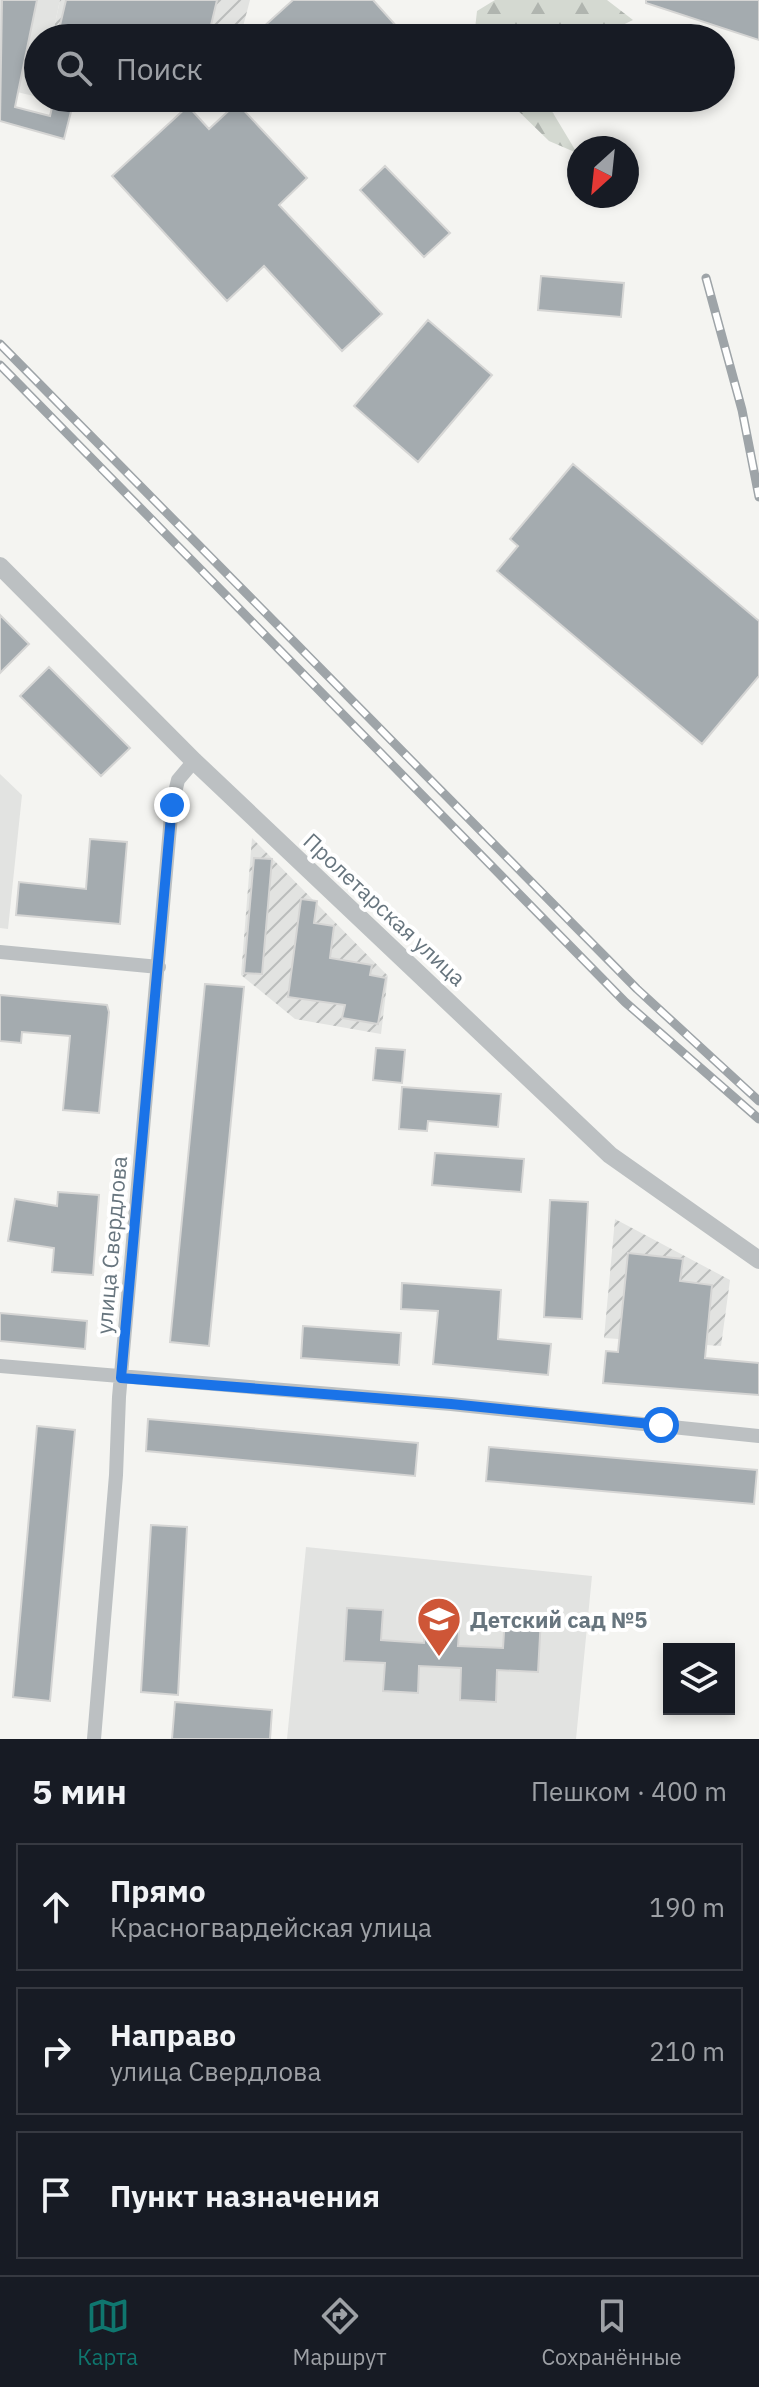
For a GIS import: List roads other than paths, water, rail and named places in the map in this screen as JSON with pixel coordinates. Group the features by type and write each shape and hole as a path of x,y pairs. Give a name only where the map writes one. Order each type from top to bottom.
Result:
{"street":[{"name":"Пролетарская улица","path":"0,566 194,761 610,1155 759,1260"},
{"name":"улица Свердлова","path":"94,1739 121,1378 172,805 178,780 194,761"},
{"path":"0,952 159,967"},
{"path":"0,1366 451,1404 759,1436"}],"railway":[{"path":"706,278 742,410 759,497"},
{"path":"0,344 637,989 759,1101"},
{"path":"0,365 625,1002 759,1119"}],"place":[{"name":"Детский сад №5","path":"439,1658"}]}
